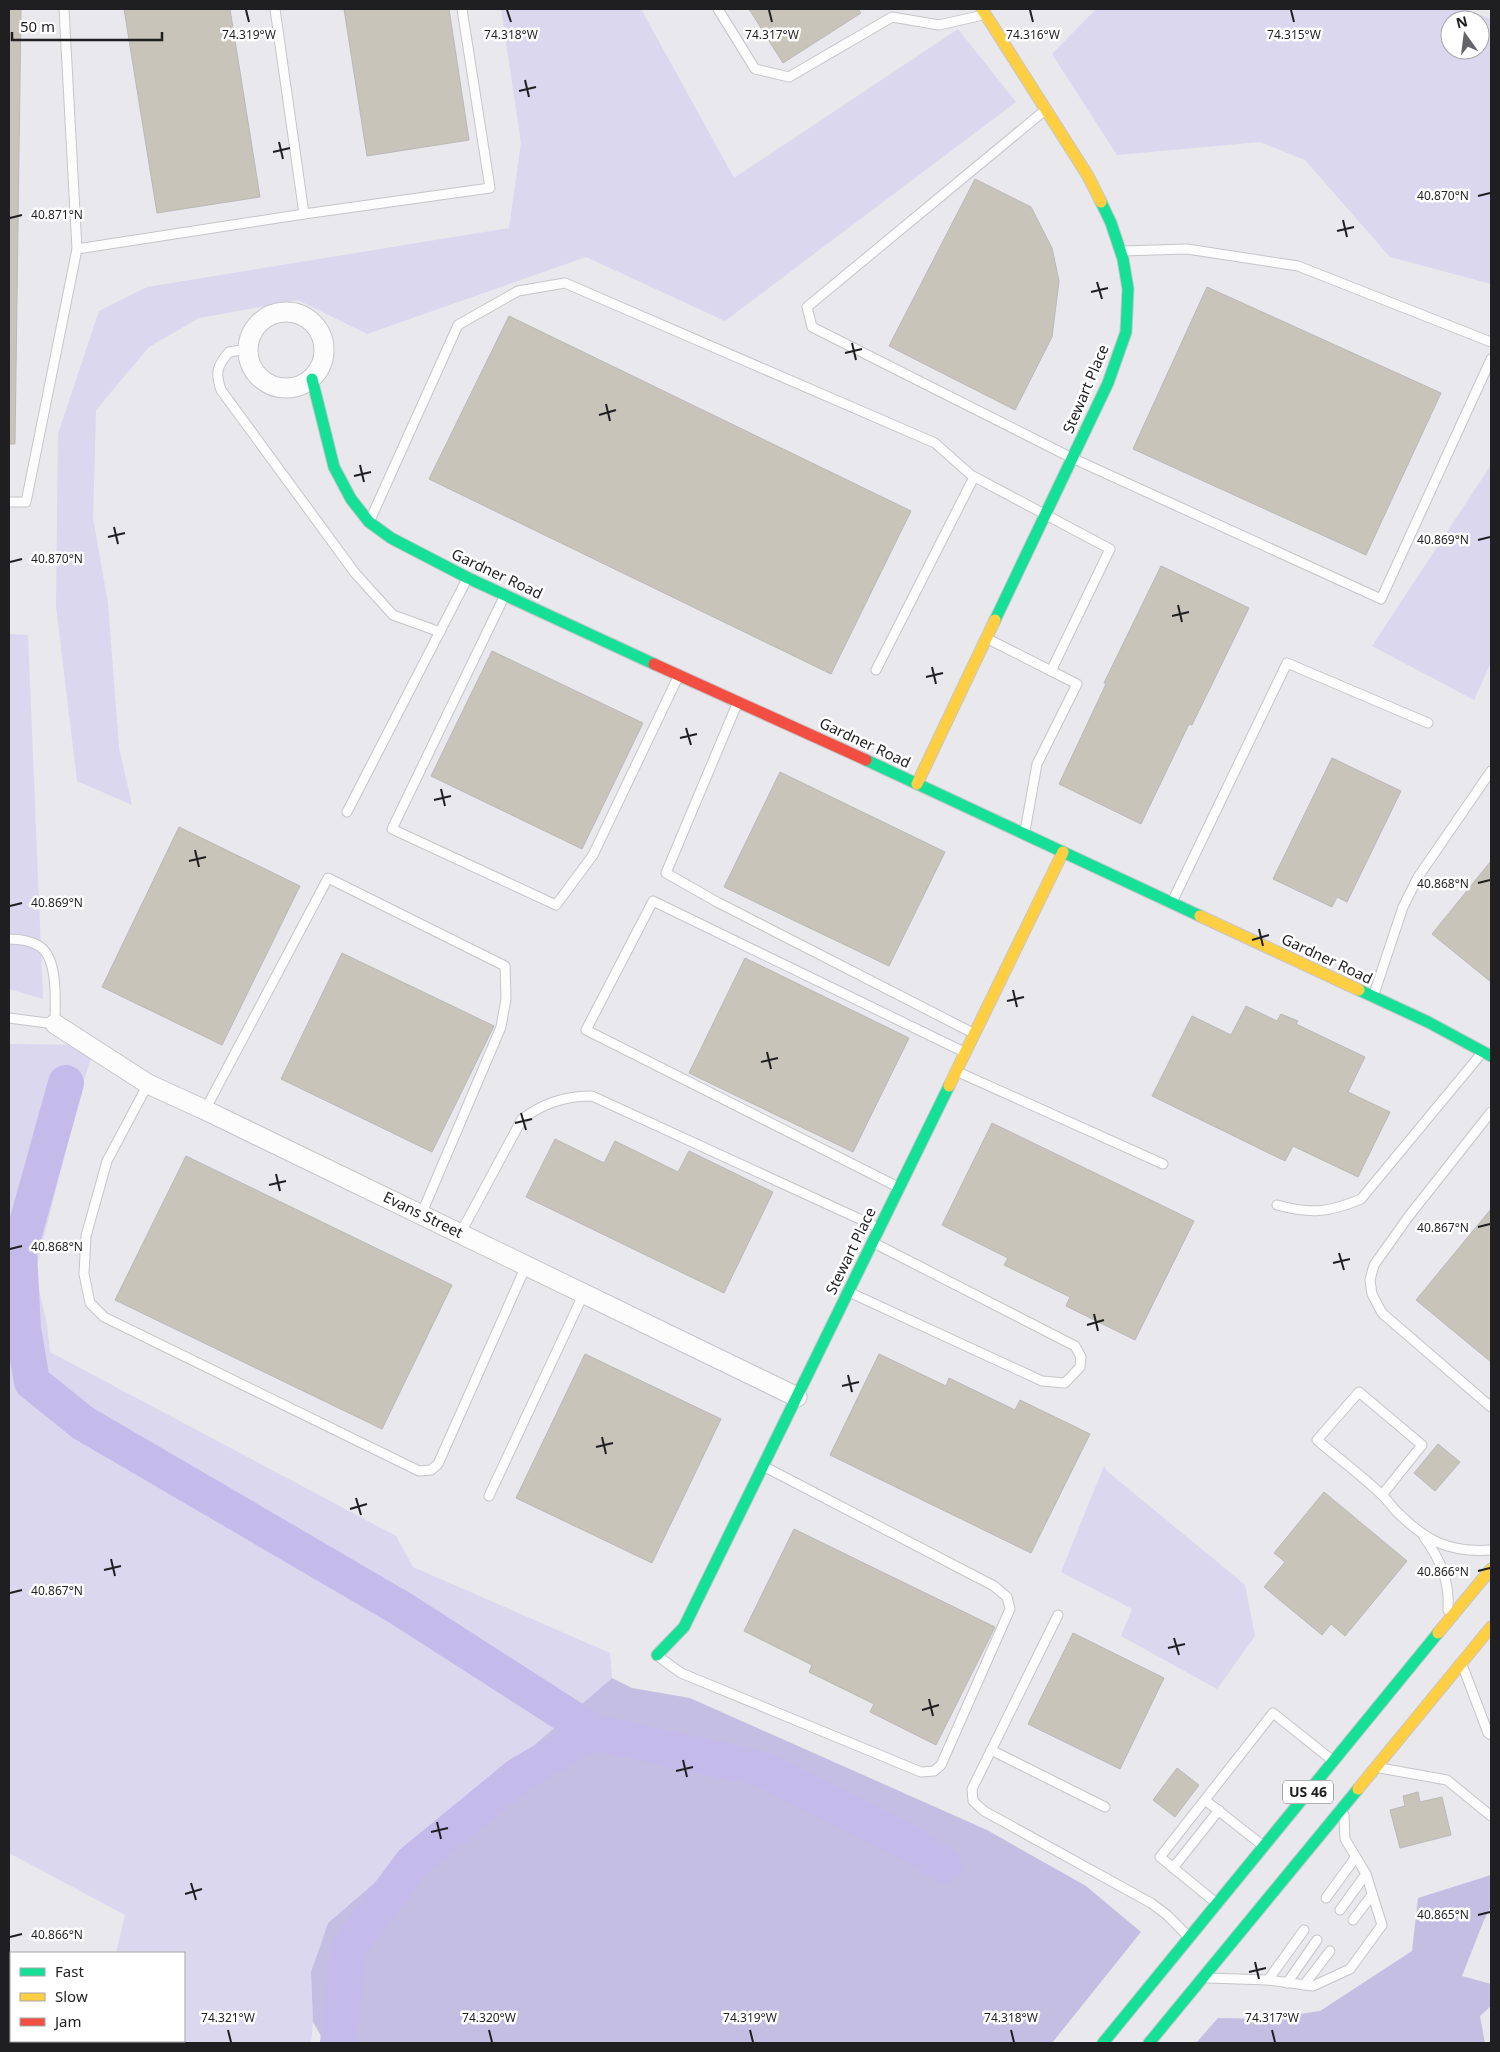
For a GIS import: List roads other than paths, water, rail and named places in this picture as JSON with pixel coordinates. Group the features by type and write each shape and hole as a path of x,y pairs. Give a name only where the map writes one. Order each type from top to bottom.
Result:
{"main road":[{"name":"Stewart Place","path":"917,784 1108,382 1126,332 1128,289 1120,251 1111,222 1088,176 987,11"},
{"name":"Gardner Road","path":"312,379 334,466 351,499 369,522 391,538 468,578 917,784 1428,1022 1487,1054"},
{"name":"Stewart Place","path":"657,1655 684,1627 1063,852"},
{"name":"US 46","path":"1103,2043 1491,1568"},
{"name":"US 46","path":"1149,2043 1491,1627"}],"street":[{"path":"289,311 301,314 315,325 324,341 324,355 320,368 312,379 303,385 292,388 280,388 268,384 256,374 250,363 248,349 249,340 254,328 263,319 277,312 289,311"},
{"name":"Evans Street","path":"55,1024 148,1084 797,1397"}],"lane":[{"path":"9,502 26,502 77,248 64,9"},
{"path":"275,9 304,214"},
{"path":"77,248 490,188 462,9"},
{"path":"718,9 755,69 788,77 889,13 938,25 987,11"},
{"path":"1046,110 807,307 812,327 1072,458 1381,598 1491,359"},
{"path":"1120,251 1187,248 1298,266 1491,342"},
{"path":"369,522 458,325 518,291 565,283 935,443 974,477 1110,549 1051,671"},
{"path":"248,349 229,352 220,363 217,377 221,390 355,573 393,615 440,632"},
{"path":"876,670 974,477"},
{"path":"348,812 468,578"},
{"path":"505,595 392,828 556,905 593,855 679,674"},
{"path":"986,638 1077,684 1037,764 1025,834"},
{"path":"1172,903 1287,663 1428,722"},
{"path":"738,702 666,873 717,902 974,1034"},
{"path":"1373,997 1403,906 1418,878 1491,771"},
{"path":"205,1110 328,878 505,966 506,999 500,1027 421,1215"},
{"path":"899,1187 586,1030 653,901 965,1053"},
{"path":"9,939 19,939 40,946 50,961 55,980 55,1024 9,1018"},
{"path":"1277,1205 1301,1211 1322,1211 1344,1206 1361,1199 1487,1054"},
{"path":"956,1071 1163,1164"},
{"path":"148,1084 107,1160 86,1236 84,1274 90,1303 104,1317 419,1471 431,1470 438,1464 526,1266"},
{"path":"460,1234 522,1119 539,1107 559,1100 584,1096 592,1096 879,1228"},
{"path":"1491,1112 1409,1216 1374,1265 1370,1280 1372,1294 1382,1313 1491,1407"},
{"path":"848,1292 1042,1381 1065,1383 1080,1367 1081,1357 1074,1346 872,1242"},
{"path":"490,1496 584,1294"},
{"path":"1382,1495 1422,1446 1359,1392 1317,1440 1382,1495 1396,1511 1421,1532 1441,1545 1470,1552 1491,1550"},
{"path":"657,1655 681,1673 921,1772 934,1771 941,1765 1010,1609 1007,1596 994,1586 763,1466"},
{"path":"1421,1532 1441,1562 1449,1600 1448,1622"},
{"path":"1058,1615 972,1790 973,1801 979,1808 1151,1903 1168,1915 1189,1936"},
{"path":"1461,1664 1488,1733 1491,1736"},
{"path":"1216,1904 1160,1857 1272,1713 1334,1762"},
{"path":"991,1750 1105,1807"},
{"path":"1375,1767 1447,1780 1491,1816"},
{"path":"1205,1800 1264,1846"},
{"path":"1203,1978 1268,1980 1313,1986 1350,1969 1382,1925 1366,1874 1345,1839 1344,1805"},
{"path":"1173,1868 1219,1810"},
{"path":"1326,1898 1355,1858"},
{"path":"1340,1910 1366,1874"},
{"path":"1353,1920 1372,1895"},
{"path":"1268,1980 1304,1930"},
{"path":"1287,1983 1317,1940"},
{"path":"1304,1985 1330,1951"}],"waterway":[{"path":"66,1083 19,1252 23,1328 32,1382 83,1423 400,1608 593,1732 519,1775 412,1863 349,1948 338,2043"},
{"path":"593,1732 762,1769 923,1850 944,1866"}]}
